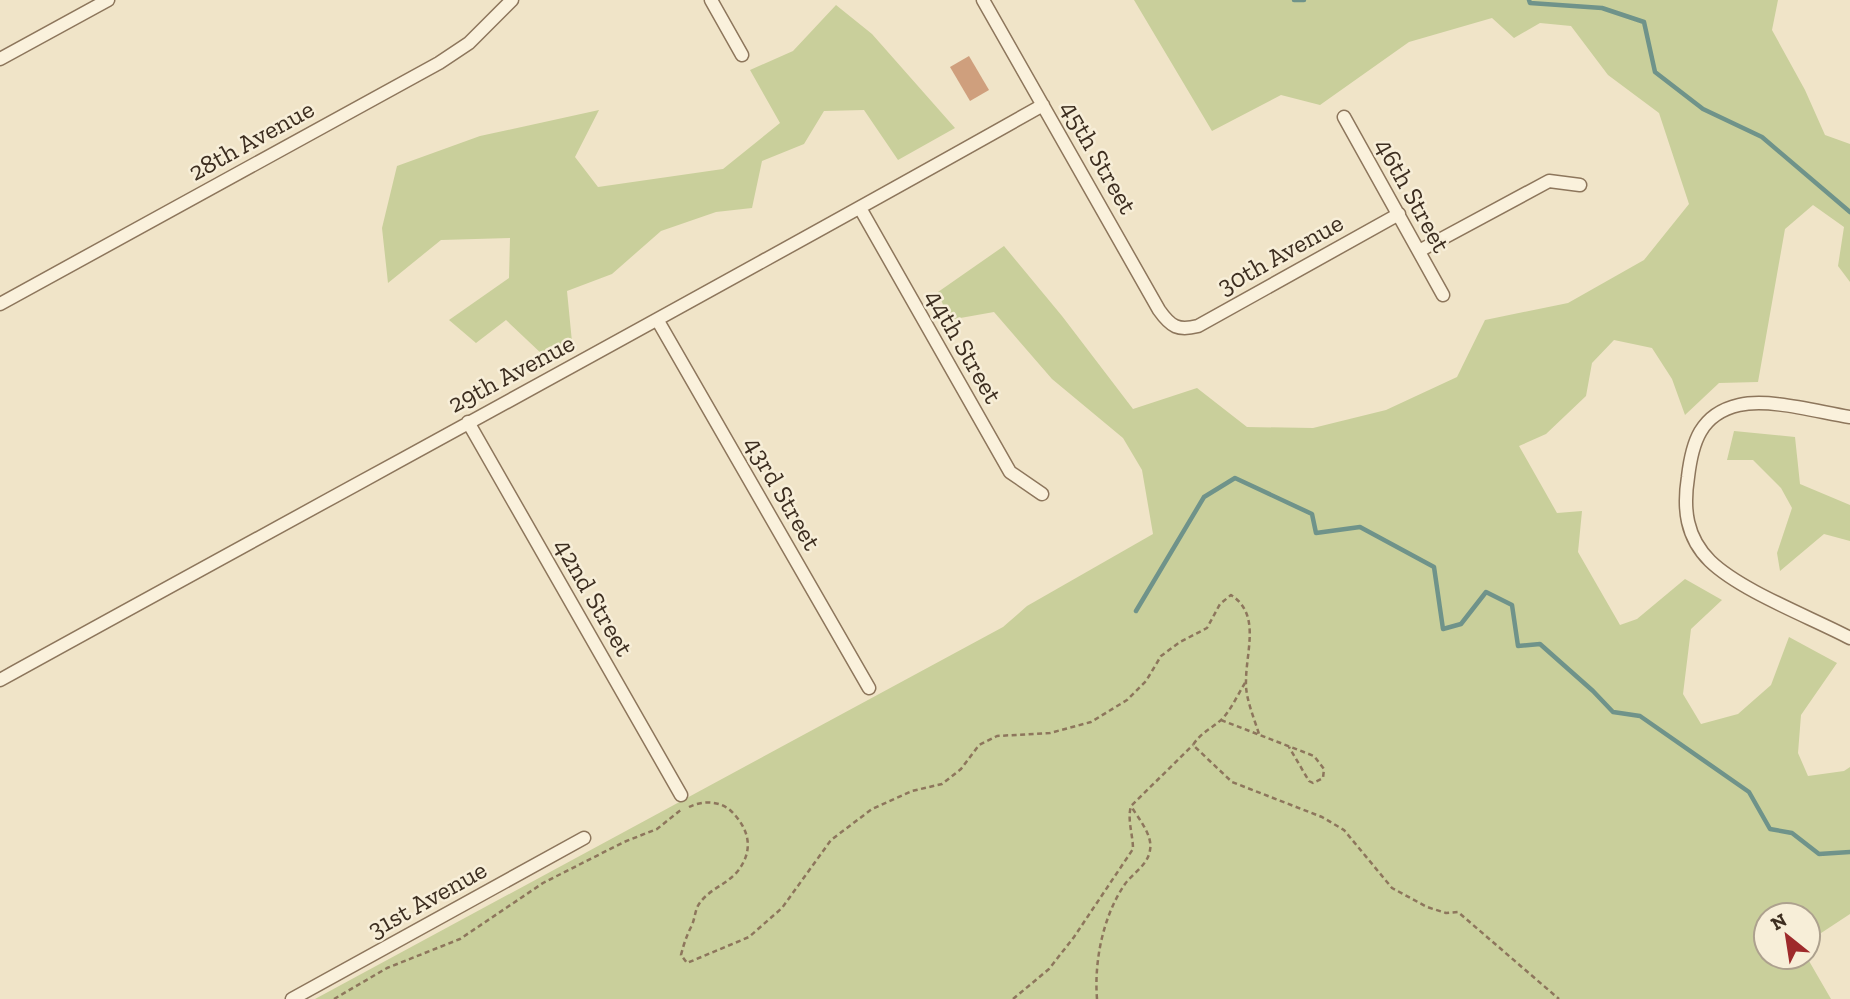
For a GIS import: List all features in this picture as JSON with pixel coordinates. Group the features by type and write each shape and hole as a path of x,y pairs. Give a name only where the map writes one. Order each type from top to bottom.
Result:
{"street":[{"path":"0,59 108,0"},
{"name":"28th Avenue","path":"0,304 439,63 468,43 512,0"},
{"path":"711,0 742,55"},
{"name":"45th Street","path":"982,0 1160,310 1173,327 1181,330"},
{"name":"29th Avenue","path":"0,680 468,422 658,321 1043,105"},
{"name":"46th Street","path":"1344,117 1443,295"},
{"path":"1419,251 1549,181 1580,185"},
{"name":"44th Street","path":"860,208 1010,472 1042,494"},
{"name":"30th Avenue","path":"1181,330 1198,326 1399,214"},
{"name":"43rd Street","path":"658,321 869,688"},
{"path":"1850,417 1756,403 1725,410 1709,422 1695,438 1685,506 1687,524 1693,538 1711,562 1751,588 1850,638"},
{"name":"42nd Street","path":"468,422 681,795"},
{"name":"31st Avenue","path":"292,999 584,838"}],"path":[{"path":"334,999 387,968 460,939 543,883 624,842 657,829 680,810 701,801 725,806 741,820 749,839 747,853 736,873 713,889 698,905 681,955 687,963 749,937 782,908 831,840 872,809 912,791 942,784 961,769 979,745 997,736 1050,733 1090,722 1127,700 1146,681 1161,656 1207,628 1220,604 1231,595 1242,602 1249,622 1251,646 1245,683 1221,720 1200,734 1193,745 1131,806 1129,814 1133,849 1074,937 1049,969 1013,999"},
{"path":"1245,683 1259,734"},
{"path":"1221,720 1314,756 1324,769 1323,778 1313,783 1309,781 1290,747"},
{"path":"1193,745 1232,782 1322,817 1344,830 1392,888 1427,907 1446,913 1458,912 1559,999"},
{"path":"1097,999 1099,952 1106,924 1125,884 1145,862 1150,852 1151,843 1131,806"}],"green space":[{"path":"1134,0 1778,0 1772,30 1805,90 1825,135 1850,144 1850,282 1838,266 1844,227 1813,205 1785,229 1758,382 1719,383 1685,415 1672,379 1652,348 1614,340 1592,363 1586,396 1546,434 1519,446 1557,513 1582,511 1578,552 1620,625 1637,619 1685,579 1722,600 1691,629 1683,694 1701,724 1738,714 1771,685 1789,637 1837,663 1801,715 1798,753 1808,776 1844,771 1850,767 1850,914 1822,932 1822,901 1752,901 1752,971 1815,971 1831,999 315,999 1003,627 1027,606 1153,534 1142,470 1123,438 1052,379 994,312 949,320 938,292 1004,246 1133,409 1197,388 1247,427 1313,428 1386,410 1457,377 1485,320 1568,303 1644,260 1689,204 1659,113 1608,75 1571,26 1540,23 1514,38 1492,18 1409,42 1320,105 1281,95 1212,131"},
{"path":"836,5 872,34 955,128 898,160 864,110 824,111 804,144 762,161 752,208 716,212 661,231 612,274 567,291 572,342 544,356 506,320 476,343 449,320 509,278 510,238 441,240 388,283 382,228 397,166 480,136 599,110 575,157 598,187 723,169 780,123 750,70 793,51"},
{"path":"1734,431 1795,437 1800,484 1850,505 1850,541 1824,534 1780,571 1777,553 1792,508 1781,488 1753,460 1727,460"}],"building":[{"path":"969,56 989,90 970,101 950,67"}],"waterway":[{"path":"1294,0 1304,0"},
{"path":"1529,0 1530,3 1602,8 1644,22 1655,72 1703,109 1762,137 1850,212"},
{"path":"1136,611 1204,497 1235,478 1312,514 1316,533 1360,527 1434,567 1443,629 1461,624 1486,592 1512,605 1518,646 1540,644 1613,712 1640,716 1749,792 1770,829 1792,833 1819,854 1850,852"}]}
